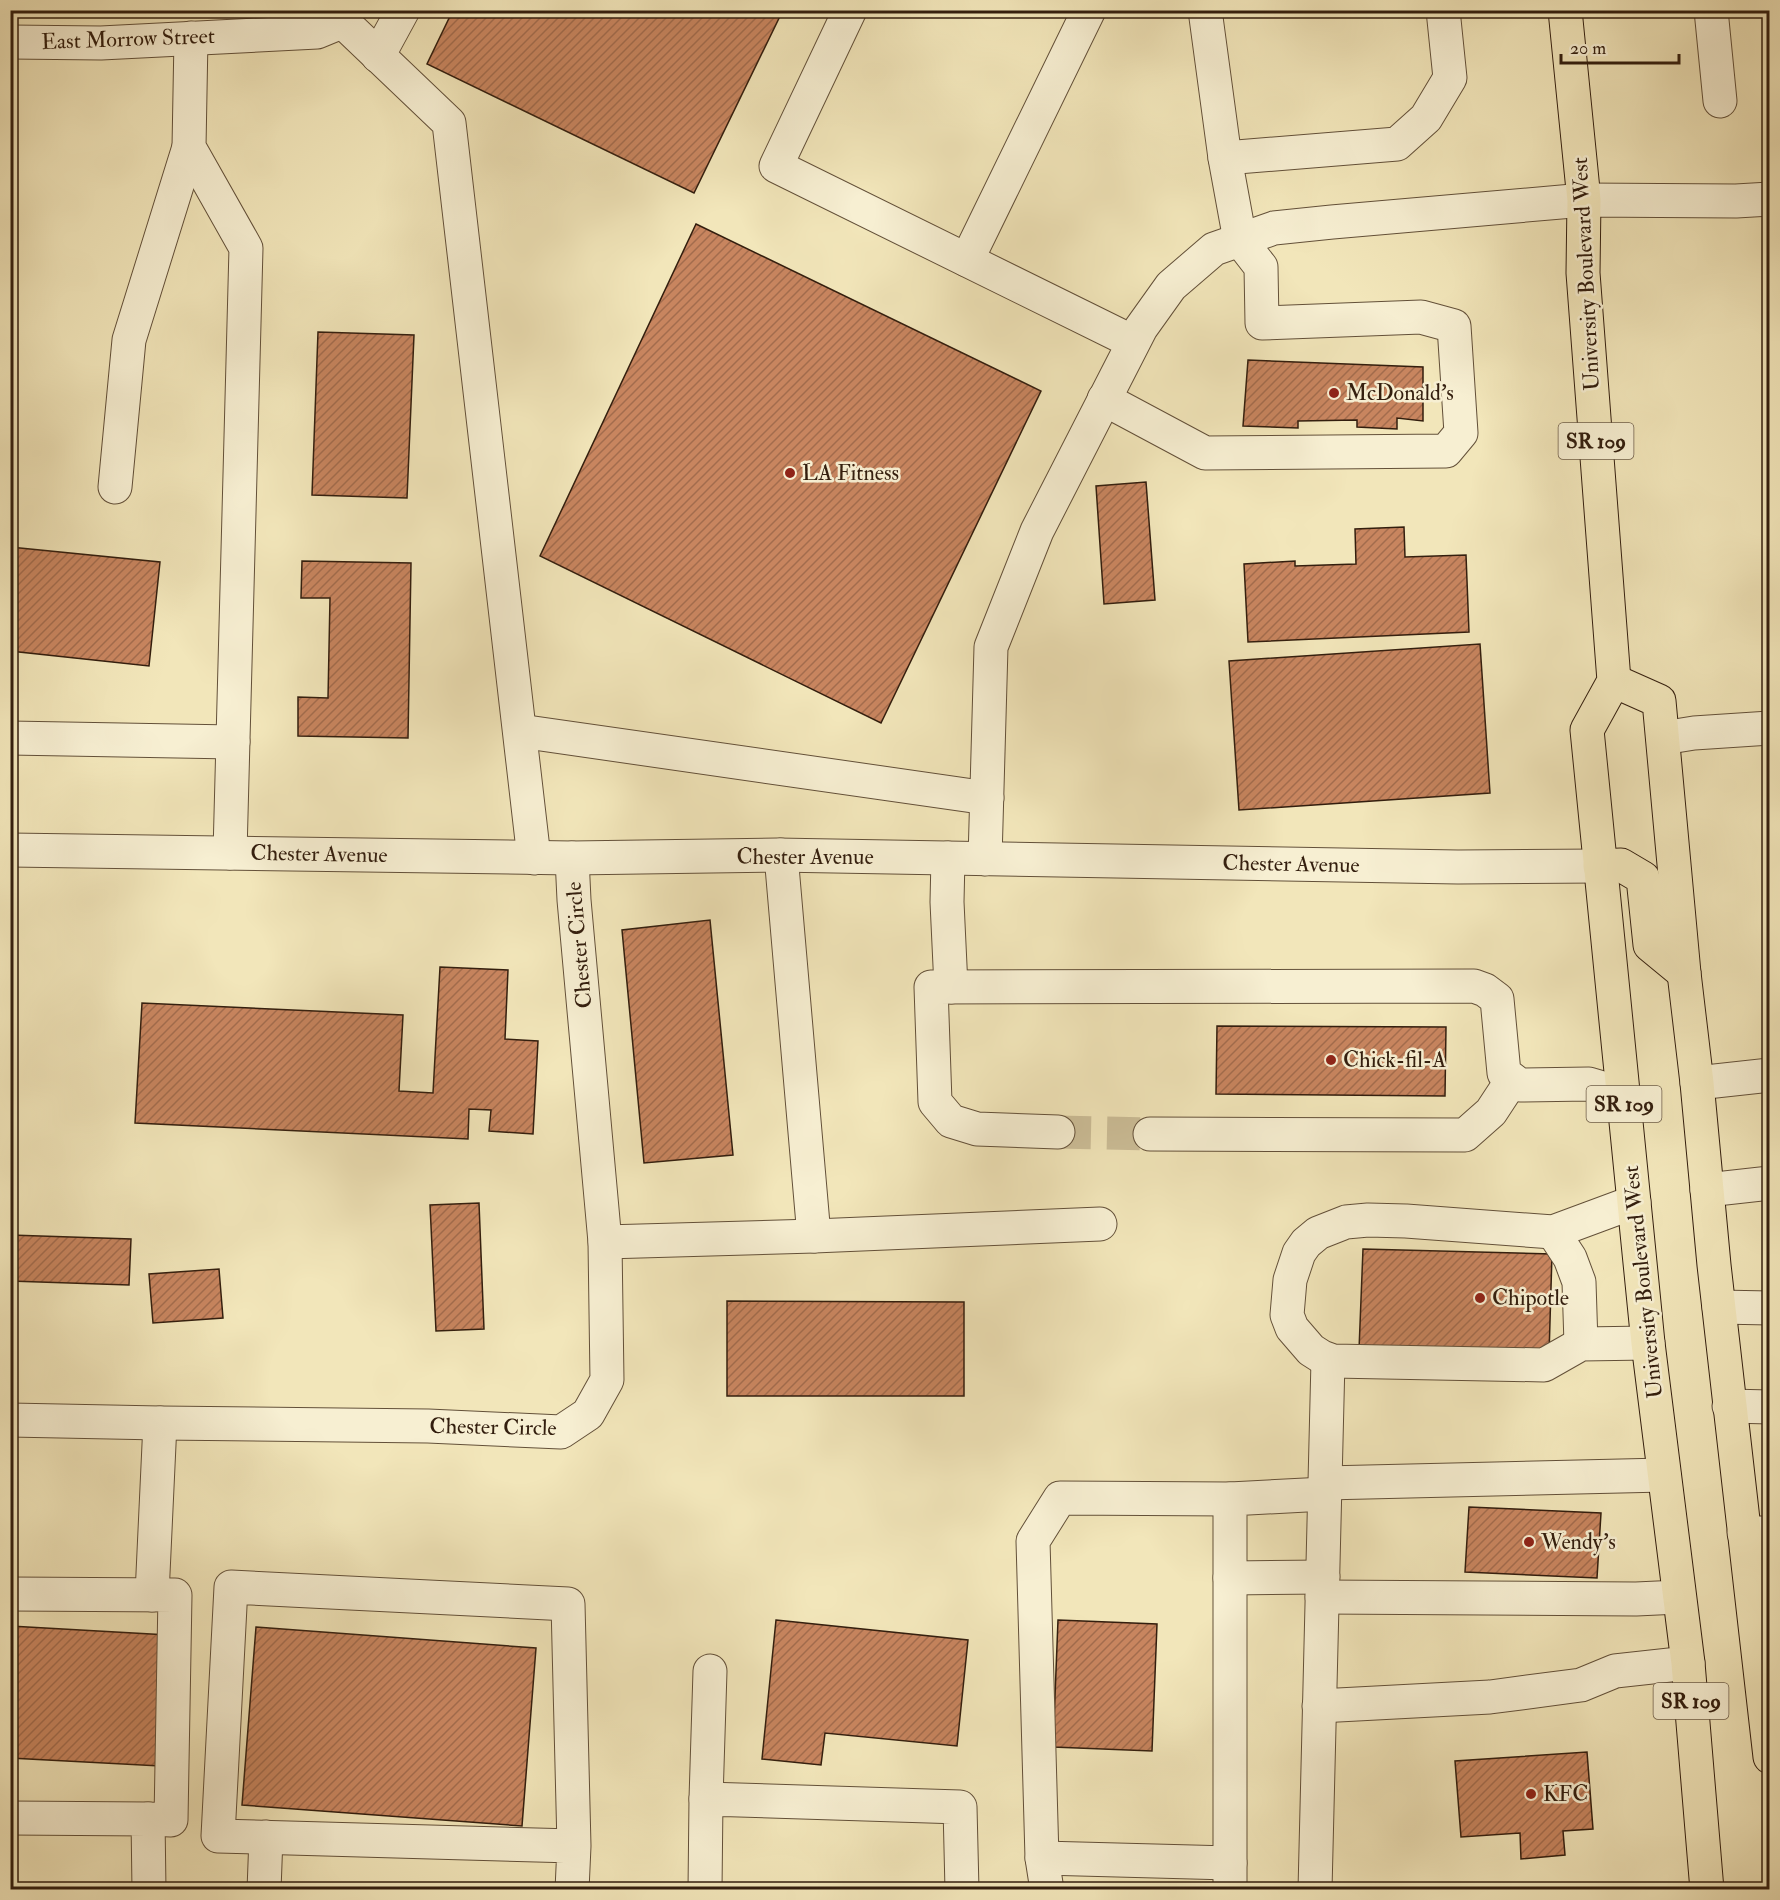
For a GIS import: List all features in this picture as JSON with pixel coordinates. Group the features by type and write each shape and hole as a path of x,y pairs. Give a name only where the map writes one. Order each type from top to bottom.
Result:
{"main road":[{"name":"University Boulevard West","path":"1565,10 1584,200 1583,273 1614,681 1587,730 1648,1343 1688,1664 1707,1890"},
{"name":"SR 109","path":"1614,681 1659,701 1684,973 1729,1406 1757,1533 1770,1757"},
{"path":"1600,866 1621,865 1643,878 1650,945 1684,973"}],"street":[{"path":"378,56 403,10"},
{"path":"850,10 776,166 1133,342"},
{"path":"967,260 1089,10"},
{"path":"1104,399 1205,453 1446,451 1461,433 1454,326 1421,317 1262,323 1261,267 1240,240 1225,158 1205,10"},
{"path":"1225,158 1397,144 1426,118 1450,78 1443,10"},
{"path":"1711,10 1720,101"},
{"path":"335,21 378,56 449,123 534,858"},
{"name":"East Morrow Street","path":"10,42 101,44 191,38 335,21"},
{"path":"115,487 129,340 189,147 191,38"},
{"path":"189,147 246,248 230,853"},
{"path":"985,859 991,647 1037,531 1140,328 1172,286 1214,249 1274,228 1584,200 1736,201 1770,199"},
{"path":"1663,738 1694,733 1770,728"},
{"path":"520,731 987,798"},
{"path":"10,738 233,742"},
{"name":"Chester Avenue","path":"10,850 534,858 781,855 1458,867 1600,866"},
{"path":"781,855 814,1236"},
{"name":"Chester Circle","path":"10,1420 160,1424 428,1426 561,1432 588,1414 607,1380 604,1242 572,858"},
{"path":"948,858 951,987"},
{"path":"1058,1132 977,1129 951,1121 935,1102 931,987 1474,986 1485,990 1497,999 1504,1073 1512,1080 1520,1085 1589,1084 1623,1094"},
{"path":"1697,1083 1770,1075"},
{"path":"1150,1134 1465,1135 1491,1112 1512,1080"},
{"path":"1707,1190 1770,1183"},
{"path":"1634,1202 1553,1232 1406,1221 1346,1222 1317,1233 1306,1243 1297,1259 1290,1280 1287,1315 1292,1329 1311,1350 1328,1360 1358,1363 1544,1365 1581,1344 1648,1343"},
{"path":"604,1242 1100,1224"},
{"path":"1553,1232 1570,1258 1579,1282 1581,1344"},
{"path":"1719,1307 1770,1308"},
{"path":"1315,1890 1328,1360"},
{"path":"1729,1406 1770,1407"},
{"path":"152,1594 160,1424"},
{"path":"1047,1890 1042,1857 1033,1541 1060,1498 1230,1499 1325,1489 1664,1475"},
{"path":"1042,1857 1131,1859 1230,1876 1230,1499"},
{"path":"1230,1578 1322,1587 1625,1599 1679,1597"},
{"path":"572,1890 574,1846 568,1604 231,1587 218,1836 574,1846"},
{"path":"10,1594 175,1595 171,1820 10,1818"},
{"path":"1319,1706 1490,1697 1581,1685 1615,1671 1688,1664"},
{"path":"705,1890 710,1671"},
{"path":"706,1798 960,1808 962,1890"},
{"path":"148,1819 149,1890"},
{"path":"264,1890 266,1837"}],"building":[{"path":"453,10 783,10 694,193 427,64"},
{"name":"LA Fitness","path":"696,224 1041,391 881,723 540,556"},
{"path":"318,332 414,335 407,498 312,495"},
{"name":"McDonald's","path":"1248,360 1423,367 1423,421 1397,418 1397,429 1357,427 1357,420 1298,421 1298,428 1243,426"},
{"path":"1146,482 1155,600 1104,604 1096,486"},
{"path":"1404,527 1405,557 1466,555 1469,632 1248,642 1244,564 1295,561 1295,566 1356,564 1355,529"},
{"path":"10,547 160,562 149,666 10,651"},
{"path":"302,561 411,563 408,738 298,736 298,697 328,698 330,598 301,598"},
{"path":"1480,644 1490,793 1239,810 1229,661"},
{"path":"710,920 733,1155 644,1163 622,930"},
{"path":"440,967 508,970 505,1039 538,1041 533,1134 489,1131 491,1110 469,1109 468,1139 135,1123 142,1003 403,1015 399,1091 433,1093"},
{"name":"Chick-fil-A","path":"1217,1026 1446,1027 1445,1096 1216,1094"},
{"path":"479,1203 484,1329 436,1331 430,1205"},
{"path":"10,1235 131,1239 129,1285 10,1281"},
{"path":"1363,1249 1552,1254 1549,1355 1359,1350"},
{"path":"219,1269 223,1318 153,1323 149,1274"},
{"path":"727,1301 964,1302 964,1396 727,1396"},
{"path":"1469,1507 1601,1513 1597,1578 1465,1572"},
{"path":"776,1620 968,1640 957,1746 825,1733 821,1765 762,1759"},
{"path":"1058,1620 1157,1624 1152,1751 1053,1747"},
{"path":"10,1626 168,1635 160,1766 10,1758"},
{"path":"256,1627 536,1648 522,1826 242,1805"},
{"path":"1587,1752 1593,1829 1563,1831 1565,1855 1521,1859 1520,1833 1461,1837 1455,1761"}],"tunnel":[{"path":"1058,1132 1150,1134"}],"place":[{"name":"McDonald's","path":"1334,393"},
{"name":"LA Fitness","path":"790,473"},
{"name":"Chick-fil-A","path":"1331,1060"},
{"name":"Chipotle","path":"1480,1298"},
{"name":"Wendy's","path":"1529,1542"},
{"name":"KFC","path":"1531,1794"}]}
